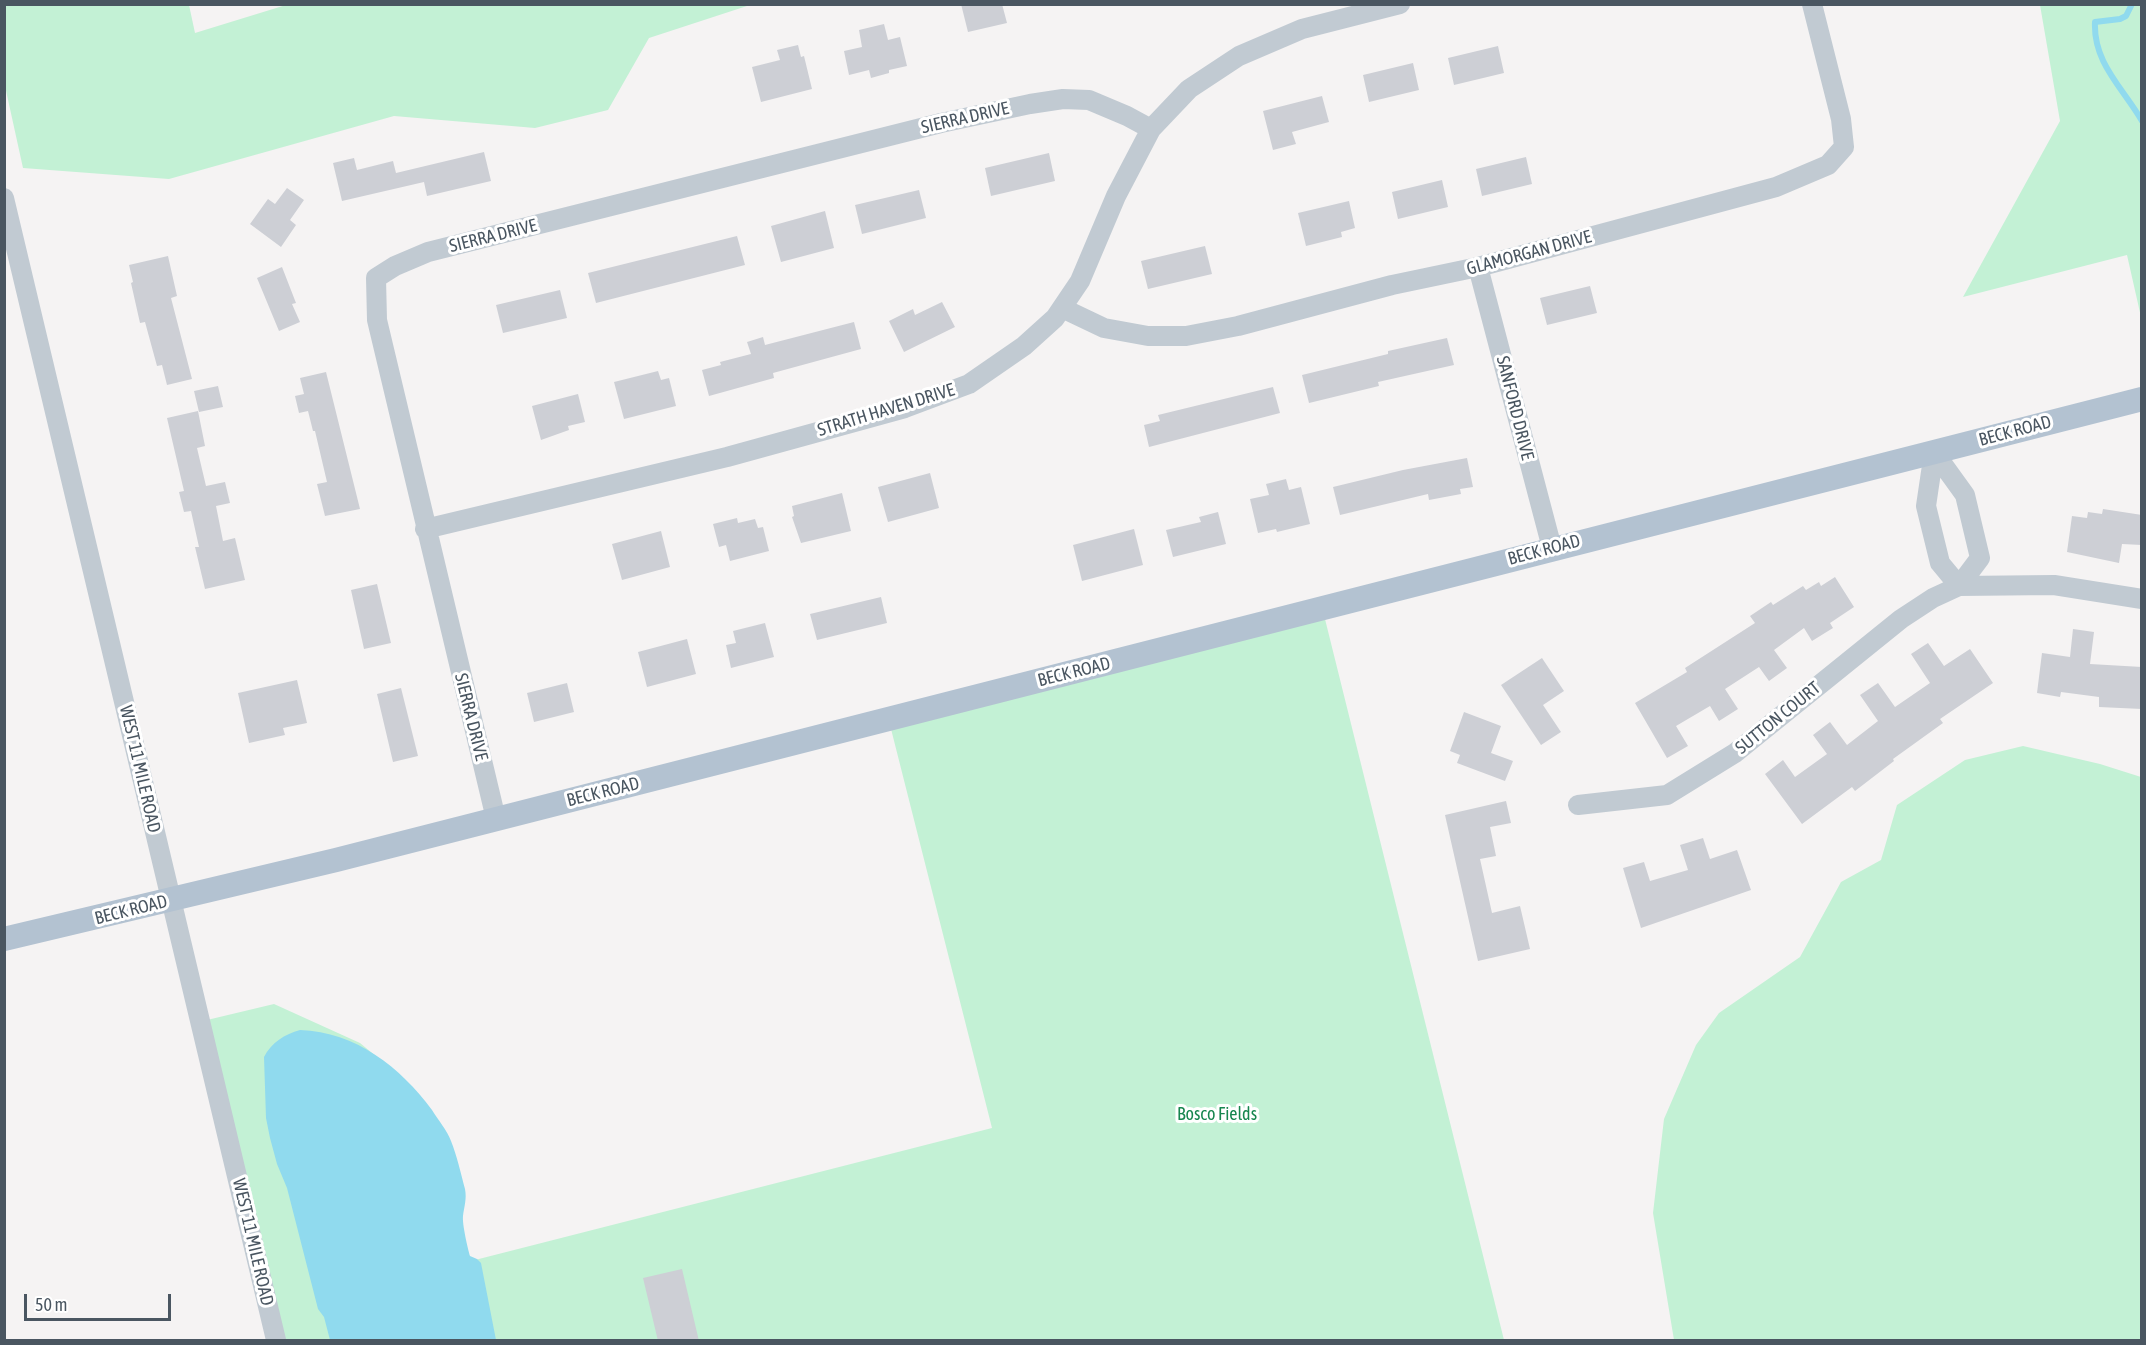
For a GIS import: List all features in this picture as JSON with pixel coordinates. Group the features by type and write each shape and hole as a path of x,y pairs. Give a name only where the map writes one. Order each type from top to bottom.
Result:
{"main road":[{"name":"BECK ROAD","path":"4,939 172,900 496,819 2142,399"}],"street":[{"name":"STRATH HAVEN DRIVE","path":"425,529 727,457 905,408 969,384 1024,346 1055,318 1080,281 1116,196 1151,129 1189,89 1239,56 1302,29 1400,4"},
{"name":"GLAMORGAN DRIVE","path":"1062,308 1104,328 1148,336 1186,336 1238,326 1392,285 1478,267 1776,188 1828,165 1844,147 1841,119 1812,4"},
{"name":"SIERRA DRIVE","path":"496,819 376,320 376,278 395,266 428,252 941,123 1030,104 1063,99 1089,100 1151,129"},
{"name":"WEST 11 MILE ROAD","path":"4,198 276,1341"},
{"name":"SANFORD DRIVE","path":"1478,267 1552,548"},
{"name":"SUTTON COURT","path":"1934,452 1965,495 1980,558 1959,586"},
{"path":"1934,452 1926,506 1940,563 1959,586"},
{"name":"SUTTON COURT","path":"1578,805 1667,795 1735,753 1901,619 1933,598 1959,586 2054,585 2142,599"}],"green space":[{"path":"4,5 189,5 195,33 286,5 750,5 649,38 608,110 535,128 394,116 169,179 23,168 5,86"},
{"path":"2040,5 2141,5 2141,317 2127,255 1963,297 2060,121"},
{"name":"Bosco Fields","path":"1323,611 1504,1340 284,1340 207,1020 274,1004 360,1043 395,1072 471,1261 992,1128 889,721"},
{"path":"2023,746 2100,764 2141,777 2141,1340 1674,1340 1653,1213 1664,1119 1696,1045 1719,1013 1800,957 1841,882 1881,860 1897,805 1965,760"}],"water":[{"path":"300,1030 340,1037 375,1055 406,1080 445,1129 459,1165 465,1189 463,1220 468,1248 470,1256 481,1263 496,1340 330,1340 324,1317 318,1309 287,1188 277,1164 266,1118 264,1057 270,1047 279,1040"}],"building":[{"path":"961,4 1002,4 1007,23 968,32"},
{"path":"884,24 888,40 900,37 907,66 889,70 889,73 871,78 869,70 849,75 844,51 862,47 859,30"},
{"path":"798,45 801,57 804,56 812,89 761,102 752,67 780,60 777,50"},
{"path":"1498,46 1504,73 1454,85 1448,58"},
{"path":"1413,63 1419,90 1369,102 1363,75"},
{"path":"1322,96 1329,122 1292,132 1296,144 1273,150 1263,111"},
{"path":"484,152 491,181 427,196 424,182 342,201 333,163 354,158 357,170 393,161 396,173"},
{"path":"1049,153 1055,181 991,196 985,168"},
{"path":"1526,157 1532,184 1482,196 1476,169"},
{"path":"1442,180 1448,207 1398,219 1392,192"},
{"path":"287,188 304,200 290,220 296,225 281,247 250,224 268,199 275,204"},
{"path":"919,190 926,218 862,234 855,205"},
{"path":"1349,201 1355,228 1341,232 1342,237 1306,246 1298,213"},
{"path":"825,211 834,248 781,262 771,226"},
{"path":"737,236 745,265 596,303 588,273"},
{"path":"1205,246 1212,274 1148,289 1141,261"},
{"path":"168,256 177,296 171,298 192,379 167,385 162,365 157,366 145,322 140,323 129,265"},
{"path":"282,267 296,303 292,304 300,322 279,331 257,278"},
{"path":"1590,286 1597,313 1547,325 1540,298"},
{"path":"560,290 567,318 503,333 496,305"},
{"path":"942,302 955,327 904,352 889,321 913,309 915,315"},
{"path":"854,322 861,349 773,373 774,378 709,396 702,370 721,365 720,362 751,354 747,342 763,337 765,345"},
{"path":"1447,338 1454,365 1378,382 1379,386 1309,403 1302,375 1388,354 1388,351"},
{"path":"658,371 661,380 669,378 676,406 624,419 614,382"},
{"path":"326,372 360,509 325,516 317,484 327,482 315,431 313,431 308,411 299,413 295,396 304,394 300,378"},
{"path":"218,386 223,407 199,412 194,391"},
{"path":"1273,387 1280,413 1149,447 1144,425 1160,421 1158,415"},
{"path":"578,394 585,422 568,426 569,430 541,440 532,406"},
{"path":"198,411 205,446 197,448 206,486 225,482 230,503 216,506 223,541 235,538 245,580 205,589 195,547 199,547 191,511 184,512 179,492 184,491 167,418"},
{"path":"1467,458 1473,487 1460,489 1461,494 1429,500 1428,494 1340,515 1333,487 1403,470"},
{"path":"930,473 939,508 888,522 878,487"},
{"path":"1286,479 1289,490 1301,487 1310,524 1277,532 1276,529 1258,533 1250,499 1269,495 1266,484"},
{"path":"842,493 851,531 801,543 792,517 794,516 792,506"},
{"path":"2103,509 2142,515 2142,545 2122,544 2119,563 2067,552 2072,516 2087,518 2088,512 2102,514"},
{"path":"1218,512 1226,544 1173,557 1166,530 1201,522 1199,517"},
{"path":"737,518 738,523 755,519 758,528 763,527 769,551 730,561 726,545 719,547 713,524"},
{"path":"1134,529 1143,565 1082,581 1073,545"},
{"path":"661,531 670,567 622,580 612,544"},
{"path":"1835,577 1854,607 1830,623 1833,628 1812,641 1804,628 1774,650 1787,668 1769,681 1759,667 1725,689 1738,709 1719,721 1710,706 1676,726 1688,746 1667,758 1635,703 1687,672 1685,668 1755,623 1750,616 1771,602 1773,605 1803,586 1806,590 1819,582 1821,586"},
{"path":"377,584 391,643 364,649 351,590"},
{"path":"881,597 887,623 817,640 810,614"},
{"path":"765,623 774,657 731,668 726,645 736,643 733,631"},
{"path":"2073,629 2094,632 2090,664 2142,667 2142,709 2099,707 2099,697 2061,692 2060,697 2037,693 2042,653 2070,657"},
{"path":"687,639 696,674 647,687 638,652"},
{"path":"1928,643 1944,666 1970,649 1993,683 1940,719 1943,723 1893,759 1894,761 1855,791 1852,787 1802,824 1765,774 1783,760 1795,777 1827,754 1813,735 1830,722 1847,745 1878,721 1860,695 1878,683 1895,707 1930,683 1911,654"},
{"path":"1542,658 1564,691 1543,705 1561,732 1541,745 1501,685"},
{"path":"297,680 307,723 283,728 285,735 249,743 238,693"},
{"path":"567,683 574,712 534,722 527,693"},
{"path":"401,688 418,756 393,762 377,694"},
{"path":"1464,712 1501,726 1491,753 1513,761 1505,781 1457,763 1460,755 1450,751"},
{"path":"1506,801 1511,823 1490,827 1496,856 1480,859 1492,913 1520,906 1530,949 1478,961 1445,815"},
{"path":"1703,838 1710,859 1737,850 1751,890 1641,928 1623,868 1644,862 1650,881 1688,870 1680,845"},
{"path":"682,1269 699,1341 658,1341 643,1278"}],"waterway":[{"path":"2132,4 2126,16 2120,19 2095,22 2096,37 2104,63 2142,121"}]}
